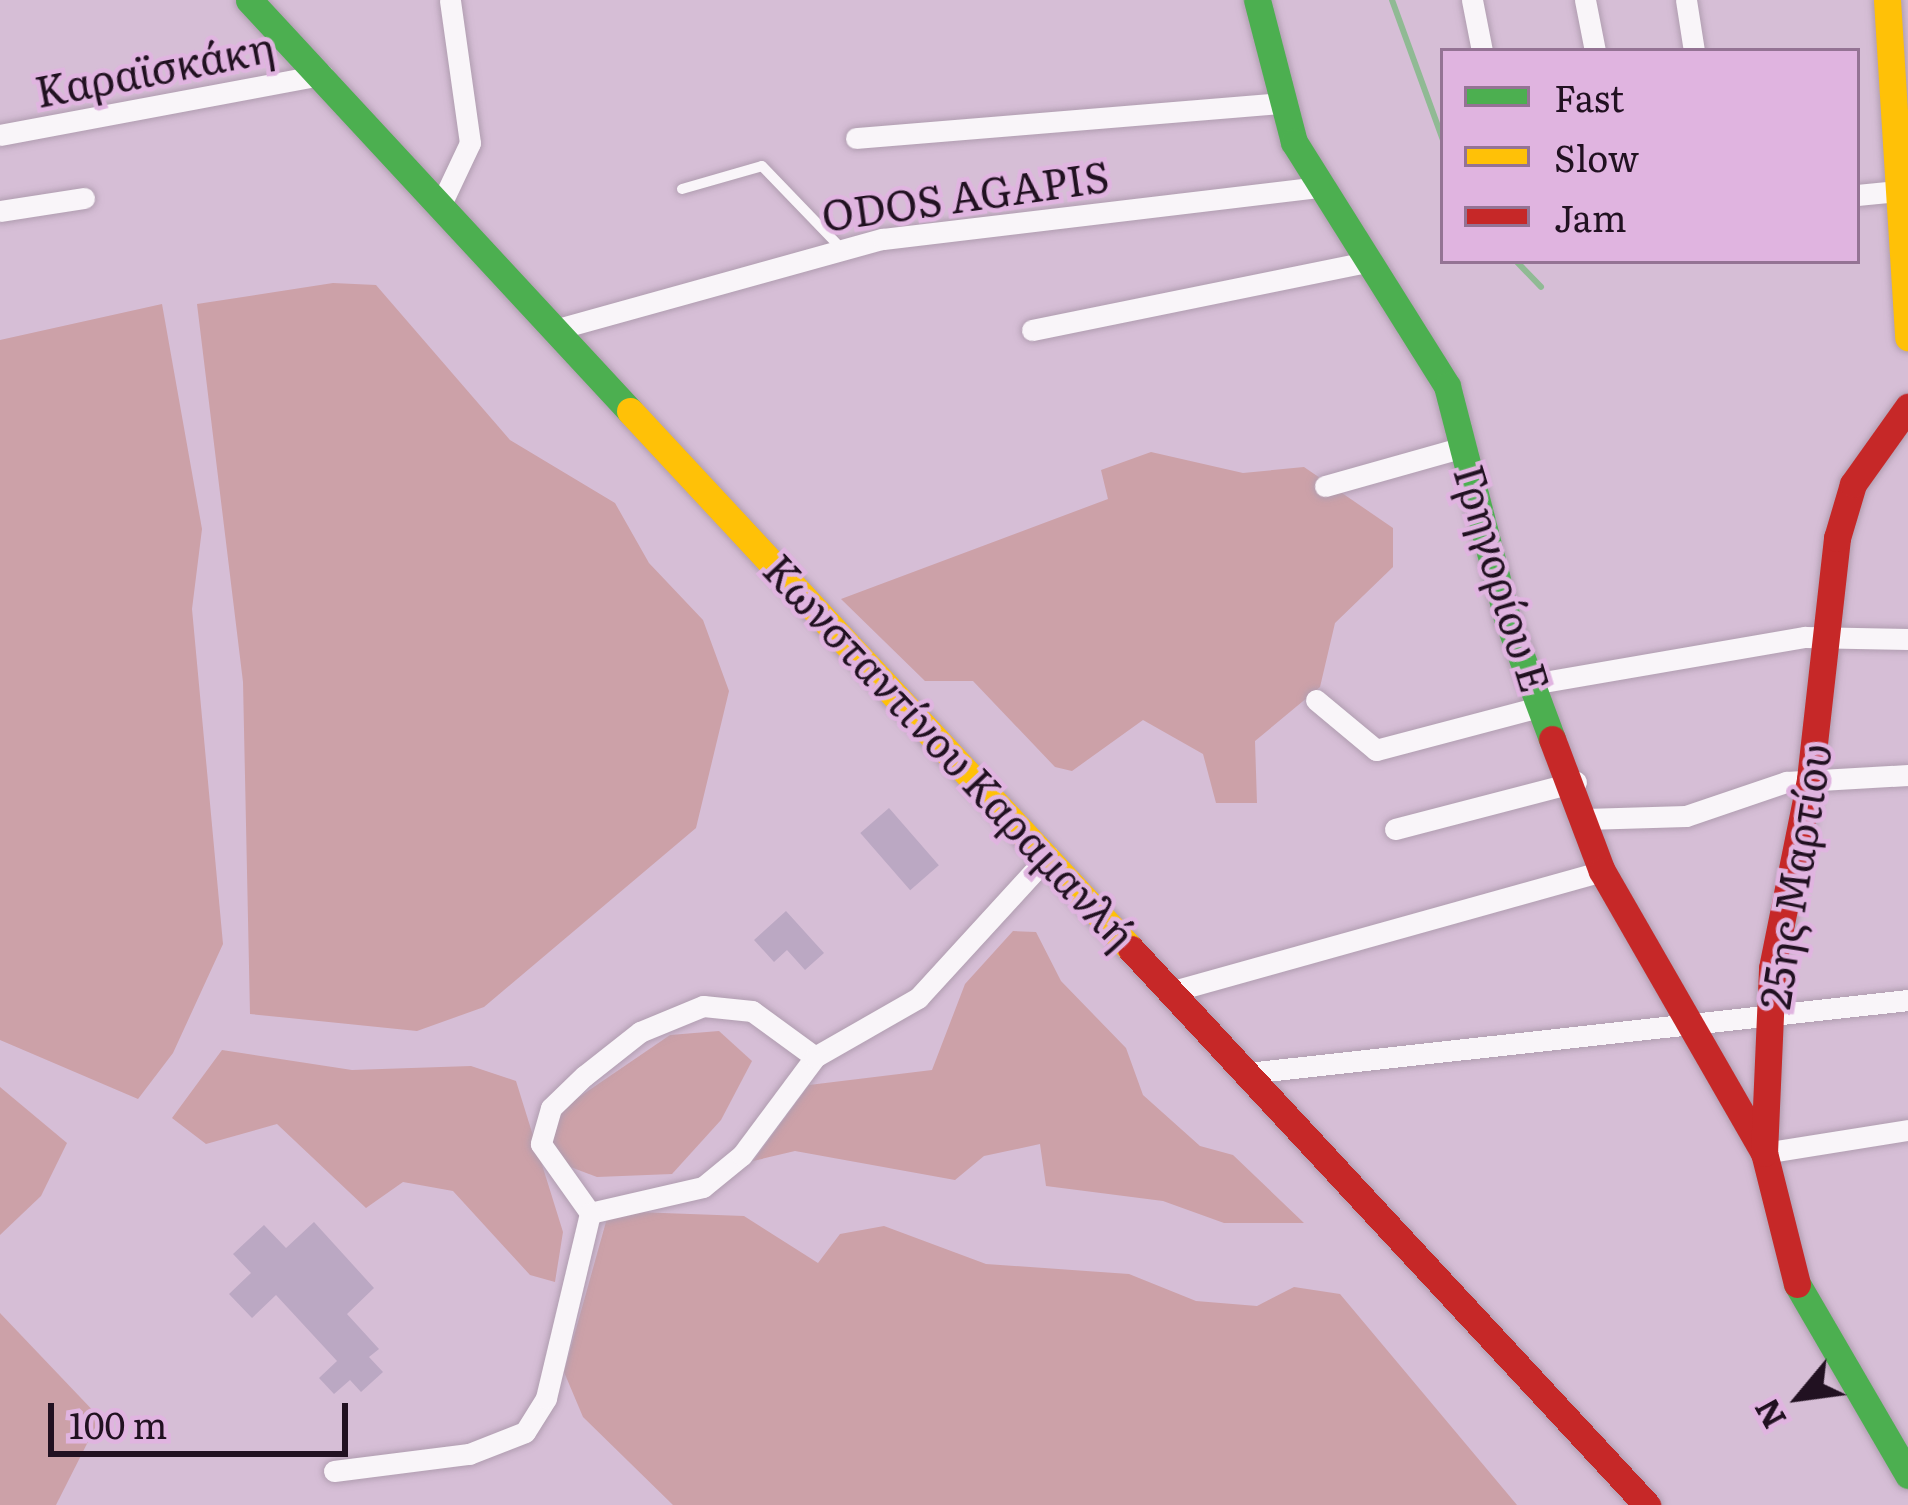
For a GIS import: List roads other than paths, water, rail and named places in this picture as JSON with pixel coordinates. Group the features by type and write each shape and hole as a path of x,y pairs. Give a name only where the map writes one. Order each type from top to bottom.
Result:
{"street":[{"name":"Κωνσταντίνου Καραμανλή","path":"249,0 443,200 1647,1505"},
{"path":"443,200 470,143 450,0"},
{"name":"Γρηγορίου Ε","path":"1257,0 1279,103 1318,187 1447,386 1537,695 1576,782 1602,871 1696,1023 1764,1153"},
{"path":"1472,0 1481,48"},
{"path":"1585,0 1594,48"},
{"path":"1685,0 1693,48"},
{"path":"1887,0 1908,338"},
{"name":"Καραϊσκάκη","path":"0,135 322,75"},
{"path":"856,138 1279,103"},
{"name":"ODOS AGAPIS","path":"561,328 841,248 1318,187"},
{"path":"1860,195 1902,191"},
{"path":"0,211 83,198"},
{"path":"1032,330 1366,262"},
{"name":"25ης Μαρτίου","path":"1908,407 1843,509 1810,779 1769,1016 1764,1153 1797,1284 1908,1474"},
{"path":"1325,486 1464,447"},
{"path":"1316,700 1376,750 1537,695 1825,637 1908,638"},
{"path":"1586,819 1722,811 1810,779 1908,775"},
{"path":"1395,829 1576,782"},
{"path":"590,1213 720,1177 815,1057 918,998 1048,856"},
{"path":"1173,992 1602,871"},
{"path":"1248,1073 1908,1000"},
{"path":"590,1213 550,1163 546,1126 551,1108 640,1032 703,1006 752,1011 815,1057"},
{"path":"1764,1153 1908,1130"},
{"path":"334,1471 469,1454 525,1432 546,1398 590,1213"}],"lane":[{"path":"682,189 762,166 841,248"}],"waterway":[{"path":"1392,0 1440,132"},
{"path":"1519,264 1541,287"}]}
